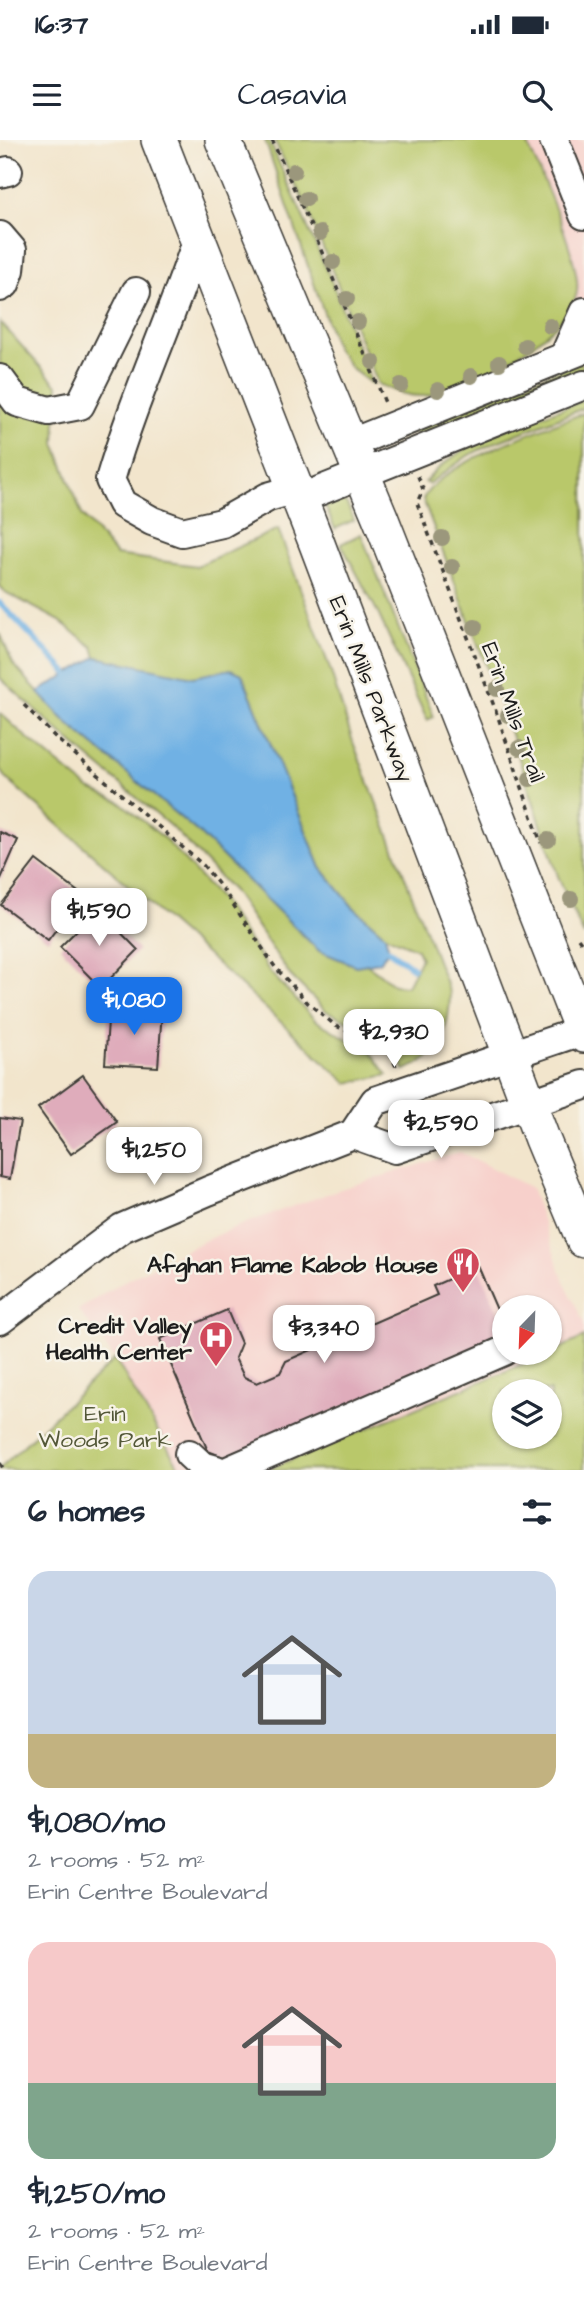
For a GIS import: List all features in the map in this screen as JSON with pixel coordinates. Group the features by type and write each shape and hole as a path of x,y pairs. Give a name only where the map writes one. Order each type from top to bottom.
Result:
{"main road":[{"name":"Erin Mills Parkway","path":"159,140 298,494 529,1104 584,1240"},
{"path":"223,140 380,517 583,1032"}],"street":[{"path":"567,152 584,215"},
{"path":"0,236 12,250 10,270 5,284 0,287"},
{"path":"198,238 124,433 110,480 122,504 152,521 182,532 222,523 268,497 298,494 355,459 574,353 584,312"},
{"path":"0,379 17,402 49,411 80,405 136,292"},
{"path":"355,459 584,385"},
{"path":"0,1320 122,1228 353,1134 375,1101 583,1032"},
{"path":"353,1134 395,1149 584,1086"},
{"path":"230,1470 492,1356"},
{"path":"189,1454 202,1466 216,1470"}],"path":[{"path":"272,140 379,389"},
{"name":"Erin Mills Trail","path":"423,489 417,503 498,715 543,850"},
{"path":"24,705 57,739 203,865 275,967 308,1003 336,1026 369,1041 391,1055 406,1090"},
{"path":"574,930 584,946"},
{"path":"0,1463 4,1470"}],"shaded area":[{"path":"526,140 584,140 584,369 566,314 571,306 576,266"},
{"path":"460,1152 531,1188 564,1281 584,1323 584,1337 562,1346 562,1295 492,1295 492,1365 517,1365 266,1470 181,1470 115,1359 78,1310 126,1280 206,1240 341,1189"}],"green space":[{"path":"265,140 269,140 329,275 372,384 352,369 336,348"},
{"path":"274,140 526,140 573,259 577,291 571,307 537,342 464,384 442,392 418,396 400,393 378,384 306,206"},
{"path":"0,322 58,386 55,443 82,515 116,555 197,566 278,529 329,666 353,742 450,994 445,1030 434,1050 416,1065 404,1070 398,1049 386,1031 352,1023 326,1011 290,975 233,891 175,830 0,678 0,633 13,664 67,723 199,833 319,951 356,966 367,964 394,985 407,986 421,958 417,949 385,935 352,906 321,868 242,674 231,669 193,678 96,657 93,647 60,621 5,592 0,586"},
{"path":"581,362 584,370 416,435 413,427"},
{"path":"584,400 584,408 494,443 469,455 428,484 425,482 441,466 478,442 520,423"},
{"path":"584,413 584,936 559,879 504,713 423,499 433,486 450,472 471,460"},
{"path":"339,499 347,504 354,520 335,529 325,506"},
{"path":"361,534 434,717 427,720 377,611 341,544"},
{"path":"0,713 89,789 120,802 165,839 221,900 271,973 315,1020 371,1053 388,1075 347,1083 223,969 8,780 0,769"},
{"path":"584,1337 584,1470 266,1470 521,1365 562,1365 562,1347"},
{"name":"Erin Woods Park","path":"115,1359 181,1470 0,1470 0,1468"}],"water":[{"path":"96,657 193,677 231,669 242,674 321,868 352,906 385,935 389,950 379,962 356,966 319,951 199,833 67,723 38,692"}],"building":[{"path":"0,832 18,840 0,881"},
{"path":"36,860 82,895 48,940 1,905"},
{"path":"98,909 138,950 101,988 60,947"},
{"path":"109,1007 162,1010 158,1067 105,1064"},
{"path":"83,1075 117,1122 71,1154 38,1108"},
{"path":"0,1118 20,1121 10,1179 0,1177"},
{"path":"478,1266 492,1298 492,1340 226,1458 208,1451 160,1339 227,1310 241,1343 235,1358 244,1377 257,1383 280,1373 286,1361 437,1295 433,1286"}],"waterway":[{"path":"0,603 68,674 70,681"},
{"path":"384,947 413,968"}],"place":[{"name":"Afghan Flame Kabob House","path":"463,1294"},
{"name":"Credit Valley Health Center","path":"216,1368"}]}
